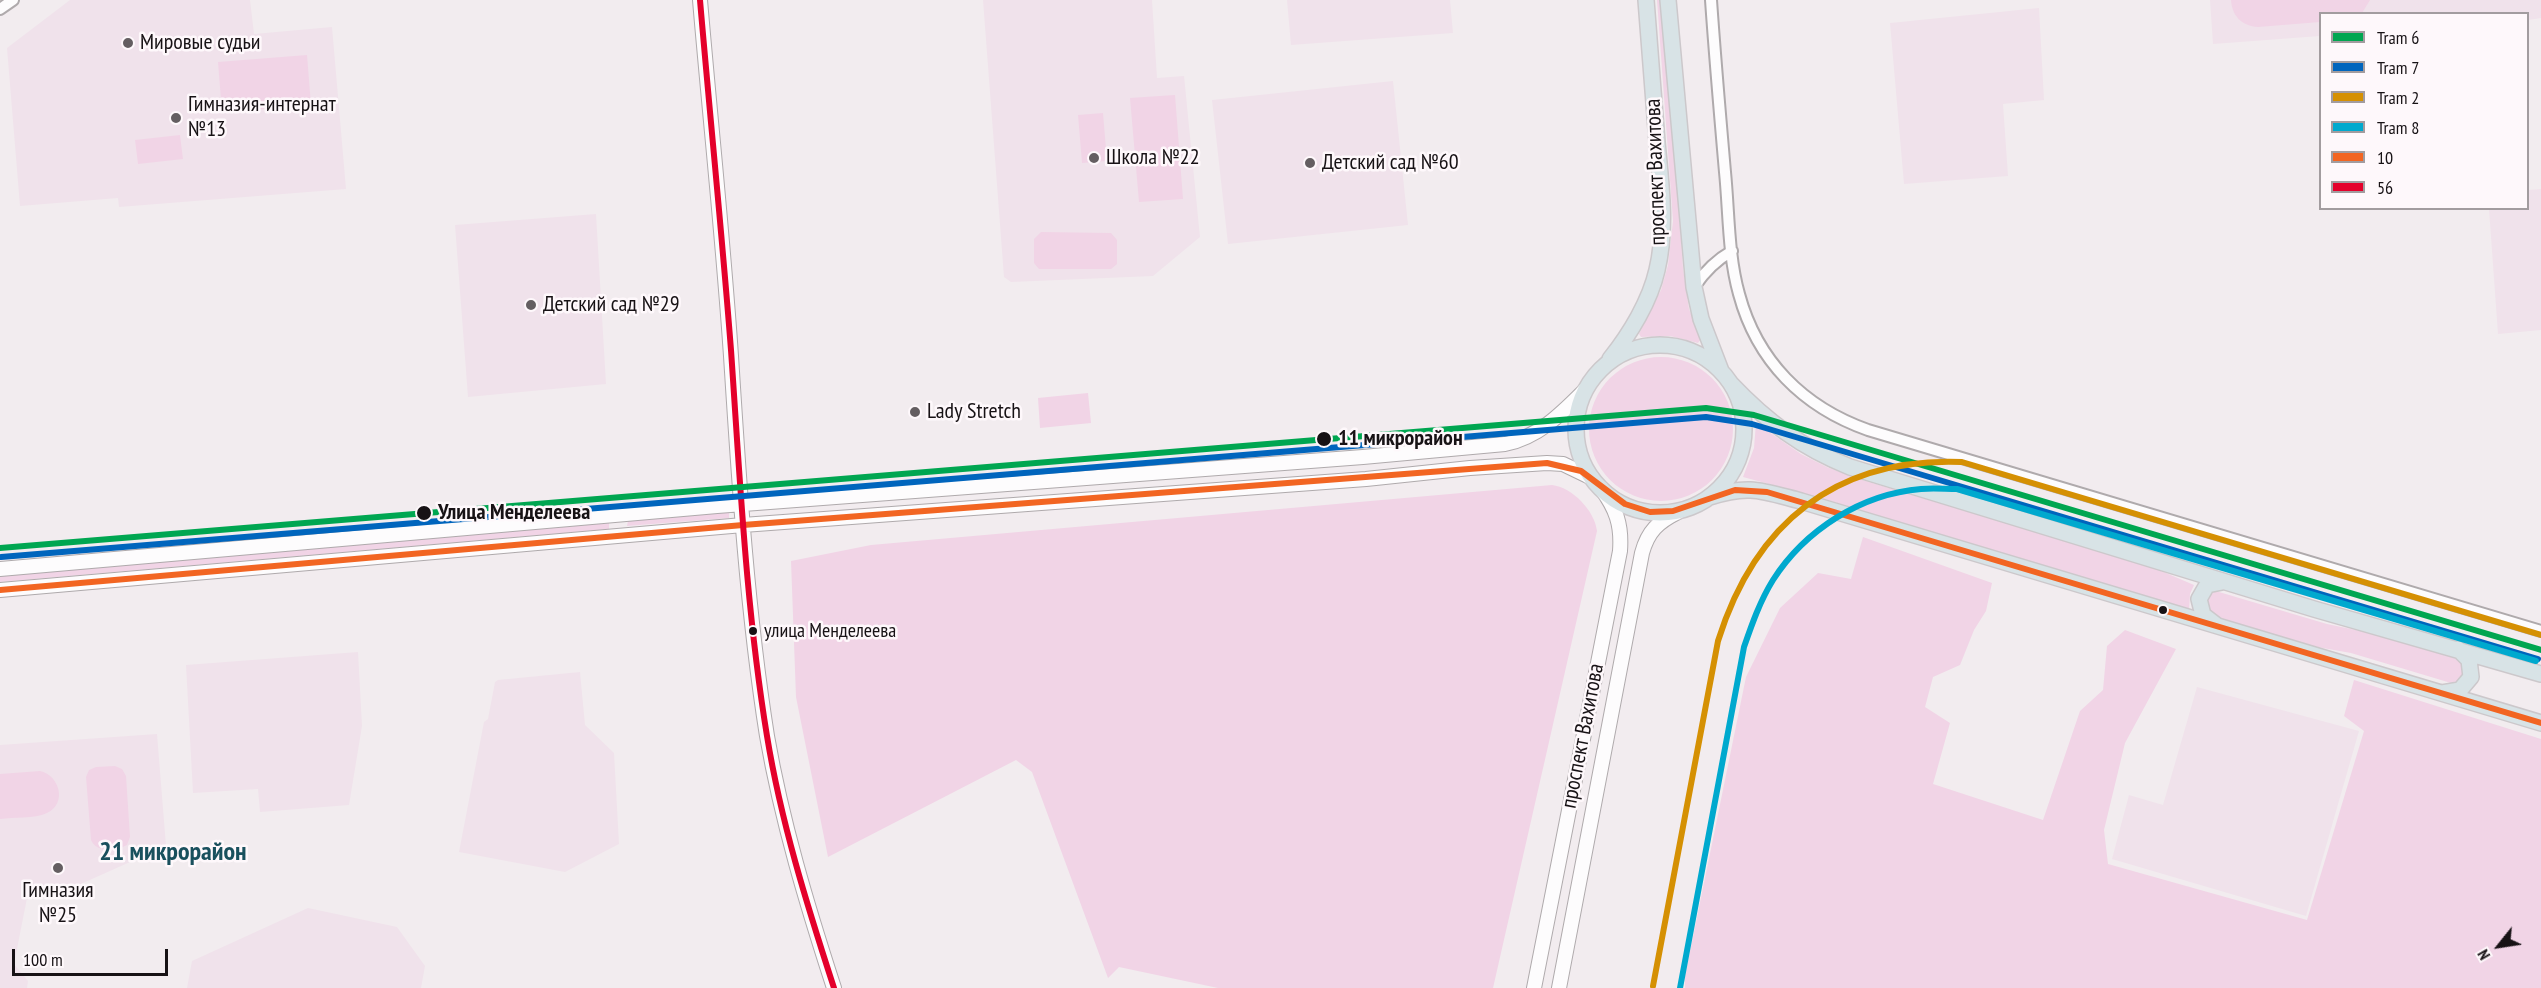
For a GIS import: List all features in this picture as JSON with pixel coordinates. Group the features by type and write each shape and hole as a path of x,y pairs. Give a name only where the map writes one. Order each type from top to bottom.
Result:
{"main road":[{"path":"700,0 741,504 768,737 794,859 834,988"},
{"name":"проспект Вахитова","path":"1534,988 1620,551 1621,524 1617,513 1581,458 1576,430 1577,413 1585,390 1621,345 1646,300 1657,271 1661,249 1662,202 1646,0"},
{"name":"проспект Вахитова","path":"1668,0 1694,287 1701,319 1721,371"},
{"name":"проспект Вахитова","path":"1559,988 1642,553 1650,532 1664,519 1710,497 1726,480 1742,446 1742,412 1731,384 1721,371 1701,356 1683,348 1661,344 1643,346 1605,365"},
{"path":"1731,384 1785,434 1850,467 2314,609 2541,674"},
{"path":"0,569 741,504 1364,457 1505,444 1537,432 1585,390"},
{"path":"0,590 743,525 1547,463 1575,468 1597,483"},
{"name":"проспект Вахитова","path":"1597,483 1622,503 1635,509 1649,512 1678,512"},
{"path":"993,486 997,507"},
{"path":"1710,497 1748,489 1767,492 2541,723"},
{"path":"637,536 624,532 620,525 624,519 639,513"},
{"path":"2221,628 2203,615 2199,599 2206,585 2225,581"},
{"path":"2439,693 2456,691 2469,681 2471,664 2467,656 2457,649"}],"street":[{"path":"0,9 13,0"},
{"path":"1711,0 1732,251 1739,294 1752,331 1764,354 1780,374 1800,393 1846,422 2541,631"},
{"path":"1694,287 1703,273 1732,251"}],"shaded area":[{"name":"Гимназия-интернат №13","path":"70,0 250,0 254,34 332,27 346,189 119,207 118,198 20,206 7,48"},
{"name":"Школа №22","path":"983,0 1152,0 1157,78 1184,76 1200,237 1153,276 1011,282 1004,277"},
{"path":"1287,0 1450,0 1453,33 1291,45"},
{"path":"1657,0 1664,0 1683,268 1689,309 1701,339 1698,343 1670,336 1641,337 1639,334 1661,290 1668,265 1673,221"},
{"path":"2210,0 2541,0 2541,18 2529,20 2529,12 2319,12 2319,36 2213,44"},
{"path":"2231,0 2370,0 2363,12 2319,12 2319,22 2258,27 2247,25 2239,19"},
{"path":"2039,8 2044,100 2003,104 2008,176 1904,184 1890,23"},
{"path":"307,55 311,105 222,112 218,62"},
{"name":"Детский сад №60","path":"1393,81 1408,225 1228,244 1212,100"},
{"path":"1175,95 1183,199 1139,202 1130,98"},
{"path":"1103,113 1107,161 1082,163 1078,115"},
{"path":"180,135 183,159 138,164 135,140"},
{"path":"2541,189 2541,330 2498,334 2489,210 2529,210 2529,190"},
{"name":"Детский сад №29","path":"596,214 606,384 468,397 455,225"},
{"path":"1041,232 1111,233 1117,240 1117,264 1111,269 1039,269 1034,263 1034,239"},
{"path":"1661,357 1689,362 1712,378 1728,401 1733,429 1728,457 1712,480 1689,496 1661,501 1633,496 1610,480 1594,457 1589,429 1594,401 1610,378 1633,362"},
{"path":"1088,393 1091,423 1040,428 1038,398"},
{"path":"1756,423 1801,454 1829,468 2152,567 2194,585 2190,594 2189,611 1824,499 1743,477 1754,448"},
{"path":"1552,485 1567,490 1581,501 1592,516 1597,531 1493,988 1218,988 1119,967 1108,978 1032,772 1016,760 828,857 796,697 791,561 871,545"},
{"path":"729,512 729,518 627,526 628,521"},
{"path":"609,523 609,529 0,582 0,576"},
{"path":"1863,537 1992,583 1986,611 1974,630 1960,665 1933,677 1925,707 1950,723 1933,784 2043,820 2080,711 2103,690 2107,646 2125,630 2176,649 2125,743 2104,830 2108,864 2307,920 2364,731 2344,716 2354,680 2541,739 2541,988 1685,988 1685,976 1746,677 1780,608 1818,573 1851,579"},
{"path":"2214,592 2327,624 2375,634 2455,658 2462,664 2464,674 2458,682 2451,683 2351,653 2306,645 2214,617 2210,615 2205,604"},
{"path":"358,652 362,726 349,805 260,812 258,789 193,793 186,665"},
{"path":"580,672 585,725 614,753 619,844 565,872 459,852 484,722 488,719 495,682"},
{"path":"2197,687 2359,731 2306,916 2112,859 2129,795 2163,805"},
{"name":"Гимназия №25","path":"157,734 166,846 65,891 63,899 28,893 14,964 28,981 27,988 0,988 0,745"},
{"path":"115,766 122,769 126,776 130,837 127,845 107,850 97,847 91,840 86,777 89,770 96,767"},
{"path":"40,771 56,783 59,796 54,808 36,816 0,819 0,774"},
{"path":"308,908 397,927 425,966 421,988 187,988 192,961"}],"tram line":[{"name":"6","path":"0,548 1706,408 1754,415 2541,650"},
{"name":"7","path":"1,557 1706,417 1752,424 2538,659"},
{"name":"2","path":"1653,986 1718,641 1734,599 1754,563 1778,531 1807,505 1839,485 1876,471 1917,463 1962,462 2541,635"},
{"name":"8","path":"1680,988 1744,647 1757,613 1773,580 1801,545 1836,518 1877,498 1921,489 1957,489 2536,661"}],"transit line":[{"name":"56","path":"700,0 727,306 744,543 760,688 767,736 787,832 834,988"},
{"name":"10","path":"0,590 743,525 1547,463 1581,471 1625,504 1650,512 1673,511 1735,490 1767,492 2541,723"}],"place":[{"name":"Мировые судьи","path":"128,43"},
{"name":"Гимназия-интернат №13","path":"176,118"},
{"name":"Школа №22","path":"1094,158"},
{"name":"Детский сад №60","path":"1310,163"},
{"name":"Детский сад №29","path":"531,305"},
{"name":"Lady Stretch","path":"915,412"},
{"name":"11 микрорайон","path":"1324,439"},
{"name":"Улица Менделеева","path":"424,513"},
{"name":"улица Менделеева","path":"753,631"},
{"name":"Гимназия №25","path":"58,868"}],"district":[{"name":"21 микрорайон","path":"173,853"}]}
